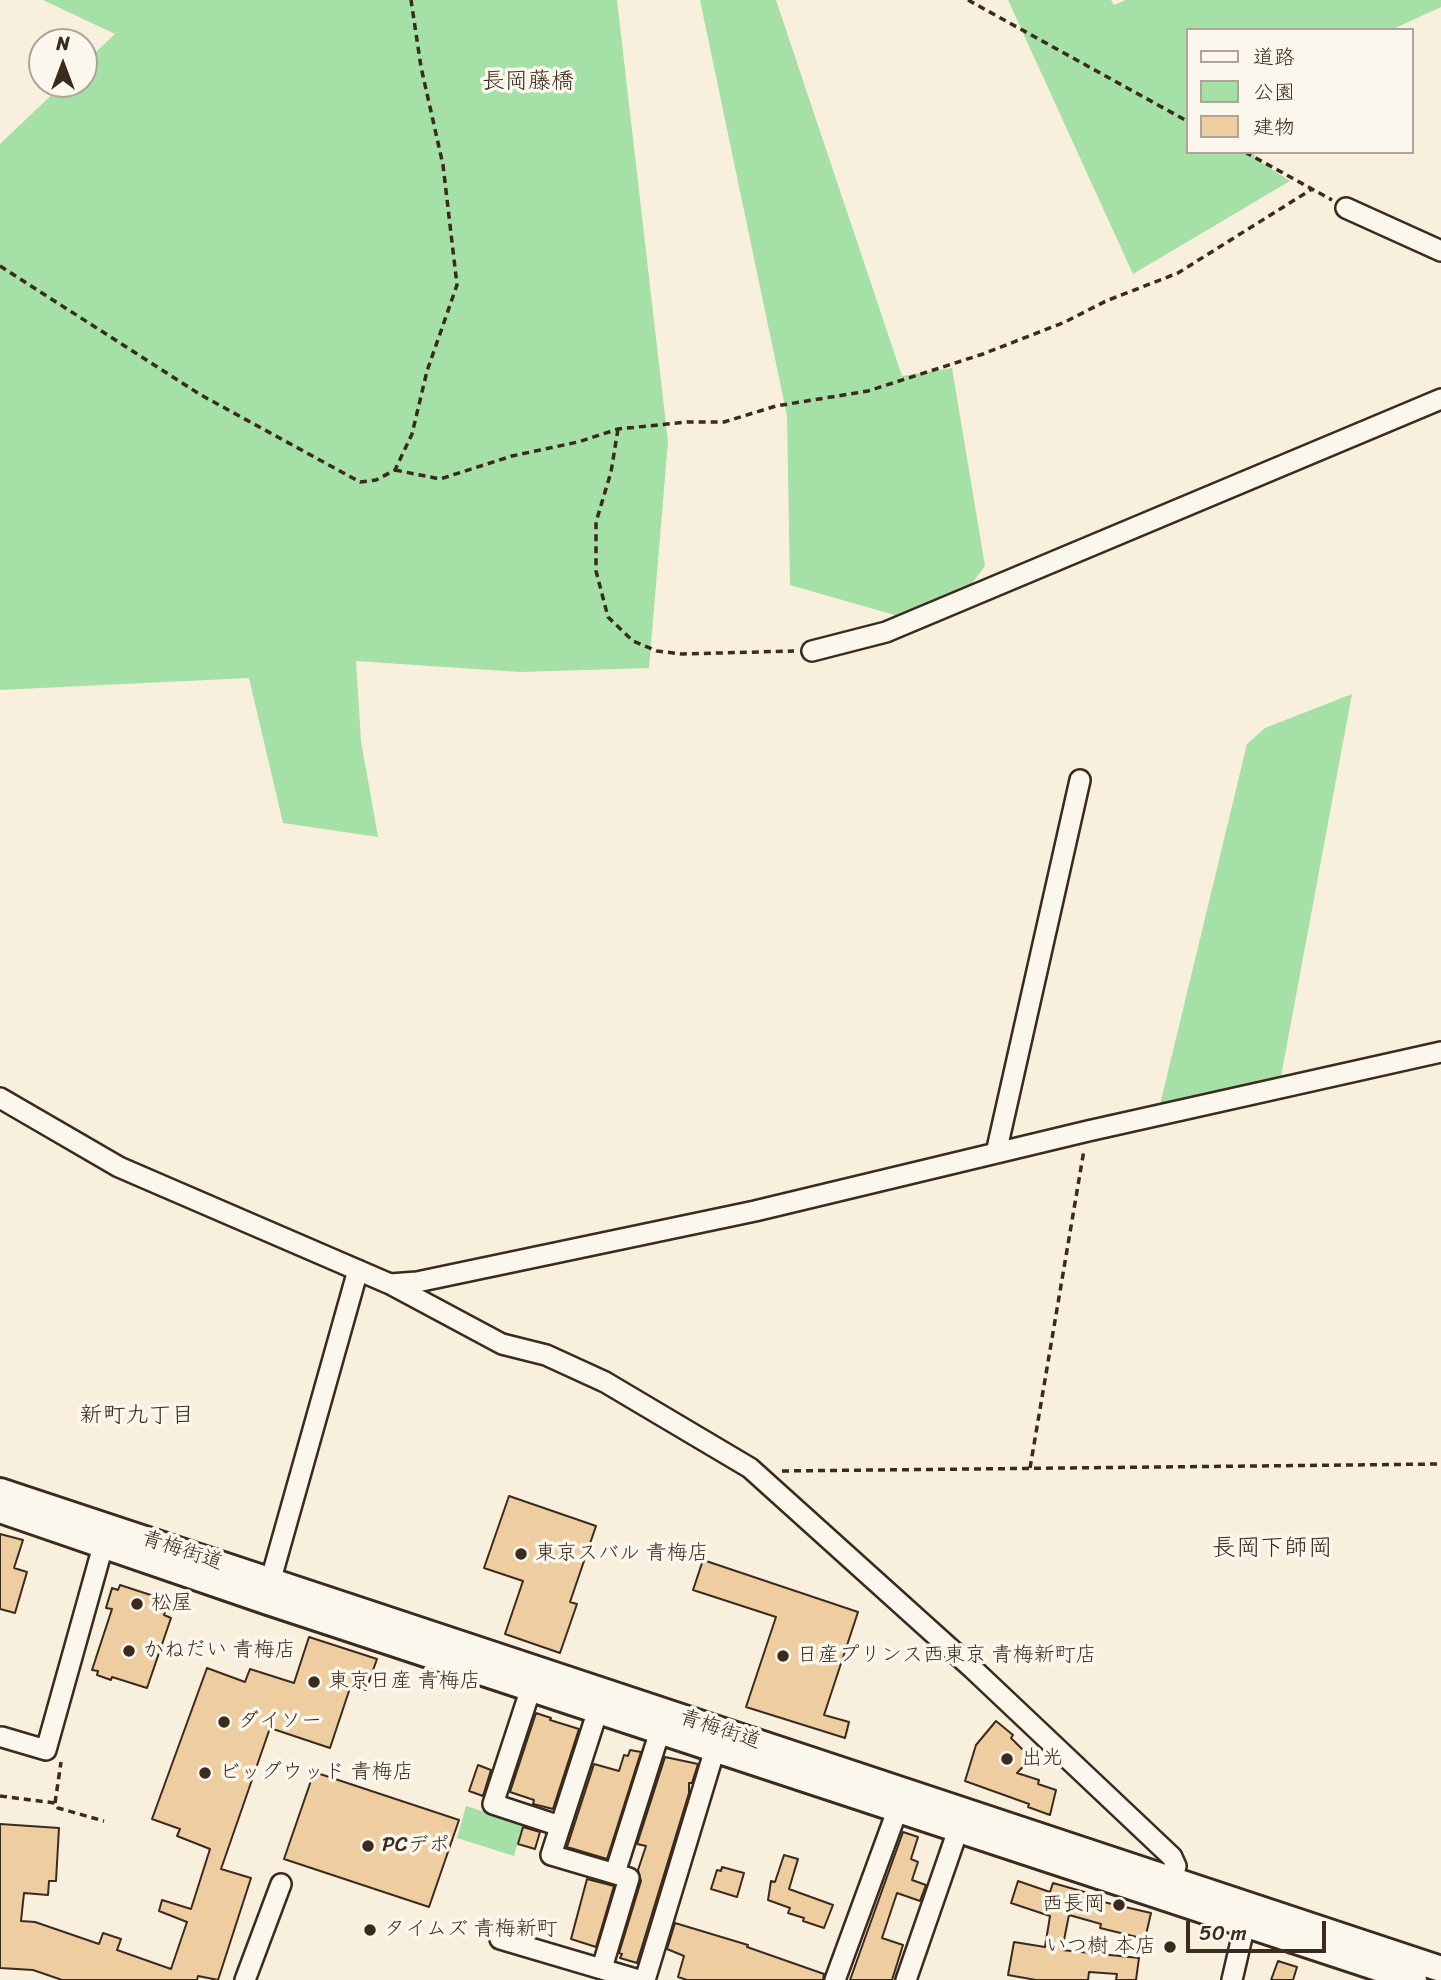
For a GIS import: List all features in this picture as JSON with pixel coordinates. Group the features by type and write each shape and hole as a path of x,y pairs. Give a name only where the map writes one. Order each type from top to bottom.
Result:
{"main road":[{"name":"青梅街道","path":"0,1490 531,1688 897,1811 1169,1889"},
{"name":"青梅街道","path":"0,1510 103,1546 268,1590 1169,1889 1247,1915 1414,1980"},
{"name":"青梅街道","path":"1247,1915 1441,1969"}],"street":[{"path":"1346,208 1441,251"},
{"path":"811,650 886,632 1441,399"},
{"path":"996,1153 1080,780"},
{"path":"390,1284 416,1282 755,1211 1088,1131 1441,1052"},
{"path":"0,1098 119,1167 390,1284 502,1344 546,1355 604,1382 735,1458 770,1485 973,1669 1172,1857 1176,1866 1169,1889"},
{"path":"268,1590 358,1270"},
{"path":"2,1737 46,1750 103,1546"},
{"path":"531,1688 493,1804 560,1826"},
{"path":"598,1710 551,1855 629,1878 602,1968"},
{"path":"615,1873 660,1731"},
{"path":"645,1980 715,1749"},
{"path":"835,1980 897,1811"},
{"path":"906,1980 958,1830"},
{"path":"245,1980 281,1884"},
{"path":"1232,1980 1247,1915"},
{"path":"500,1939 639,1980"}],"path":[{"path":"0,266 201,395 360,482 376,480 395,470 412,433 427,371 457,285 443,165 421,67 411,0"},
{"path":"968,0 1186,120"},
{"path":"1249,154 1346,208"},
{"path":"395,470 440,479 512,456 578,442 618,429 687,422 724,422 776,406 868,391 983,354 1178,273 1312,189"},
{"path":"618,429 611,472 596,522 596,571 608,617 633,642 657,650 682,654 811,650"},
{"path":"1030,1468 1088,1131"},
{"path":"770,1485 775,1471 1441,1464"},
{"path":"0,1796 55,1803 58,1808 104,1821"}],"green space":[{"path":"43,0 617,0 668,442 649,668 520,672 356,661 361,741 378,837 283,823 249,678 0,690 0,144 48,98 98,98 98,50 115,34"},
{"path":"700,0 776,0 902,376 952,368 985,566 960,599 898,616 790,585 787,416"},
{"path":"1008,0 1111,0 1114,5 1126,0 1441,0 1441,7 1395,28 1186,28 1186,154 1254,154 1256,159 1290,181 1133,274"},
{"path":"1352,694 1279,1087 1158,1113 1247,744 1265,728"},
{"path":"466,1806 523,1824 514,1856 457,1838"}],"building":[{"path":"509,1496 596,1526 570,1602 577,1604 560,1653 505,1634 523,1581 484,1568"},
{"path":"0,1534 23,1540 14,1568 27,1572 15,1613 0,1609"},
{"path":"703,1560 858,1612 824,1715 849,1722 845,1738 746,1707 776,1617 693,1590"},
{"path":"120,1585 169,1601 164,1615 171,1618 147,1688 112,1677 111,1680 92,1670 112,1609 106,1608 112,1588 118,1590"},
{"path":"309,1637 377,1659 366,1690 351,1685 330,1748 270,1728 221,1869 251,1878 218,1980 198,1976 197,1980 62,1980 33,1970 0,1968 0,1824 59,1828 56,1881 49,1881 48,1895 24,1893 21,1921 35,1922 99,1944 103,1933 121,1939 117,1950 171,1969 187,1922 159,1911 162,1900 191,1909 210,1849 177,1836 180,1829 152,1819 207,1668 245,1682 250,1669 294,1683"},
{"path":"536,1713 579,1729 553,1809 533,1804 534,1800 510,1792"},
{"path":"996,1721 1013,1735 1011,1738 1031,1758 1017,1773 1039,1780 1038,1784 1056,1790 1050,1815 1028,1807 1029,1804 965,1781 976,1745"},
{"path":"630,1750 641,1752 607,1859 567,1847 594,1764 619,1771 624,1755 628,1756"},
{"path":"665,1757 698,1764 692,1783 689,1783 689,1793 637,1963 620,1958 622,1954 619,1953 641,1881 638,1870 646,1846 637,1844"},
{"path":"478,1765 491,1770 483,1796 469,1791"},
{"path":"314,1772 459,1820 429,1907 284,1859"},
{"path":"523,1827 540,1832 535,1849 518,1844"},
{"path":"903,1832 918,1837 911,1859 918,1862 912,1880 926,1885 920,1901 897,1893 882,1938 903,1945 892,1980 850,1980"},
{"path":"784,1855 798,1859 789,1889 833,1905 824,1928 803,1921 804,1918 788,1913 790,1908 768,1900 771,1881 775,1882"},
{"path":"722,1867 744,1873 737,1897 711,1889 717,1870 721,1871"},
{"path":"587,1879 614,1886 596,1947 571,1939"},
{"path":"1018,1881 1050,1892 1053,1883 1088,1893 1086,1898 1151,1913 1145,1939 1100,1928 1101,1924 1069,1915 1062,1950 1139,1958 1136,1980 1116,1980 1117,1974 1089,1972 1088,1980 1036,1980 1008,1975 1014,1942 1045,1947 1050,1916 1011,1903"},
{"path":"675,1923 748,1945 747,1947 824,1974 823,1980 687,1980 678,1977 684,1956 667,1949"},
{"path":"1278,1961 1297,1967 1293,1980 1271,1980"}],"place":[{"name":"東京スバル 青梅店","path":"521,1554"},
{"name":"松屋","path":"137,1604"},
{"name":"かねだい 青梅店","path":"129,1651"},
{"name":"日産プリンス西東京 青梅新町店","path":"783,1656"},
{"name":"東京日産 青梅店","path":"314,1682"},
{"name":"ダイソー","path":"224,1722"},
{"name":"出光","path":"1007,1759"},
{"name":"ビッグウッド 青梅店","path":"205,1773"},
{"name":"PCデポ","path":"368,1846"},
{"name":"西長岡","path":"1119,1905"},
{"name":"タイムズ 青梅新町","path":"370,1930"},
{"name":"いつ樹 本店","path":"1170,1947"}],"district":[{"name":"長岡藤橋","path":"528,82"},
{"name":"新町九丁目","path":"137,1416"},
{"name":"長岡下師岡","path":"1272,1549"}]}
